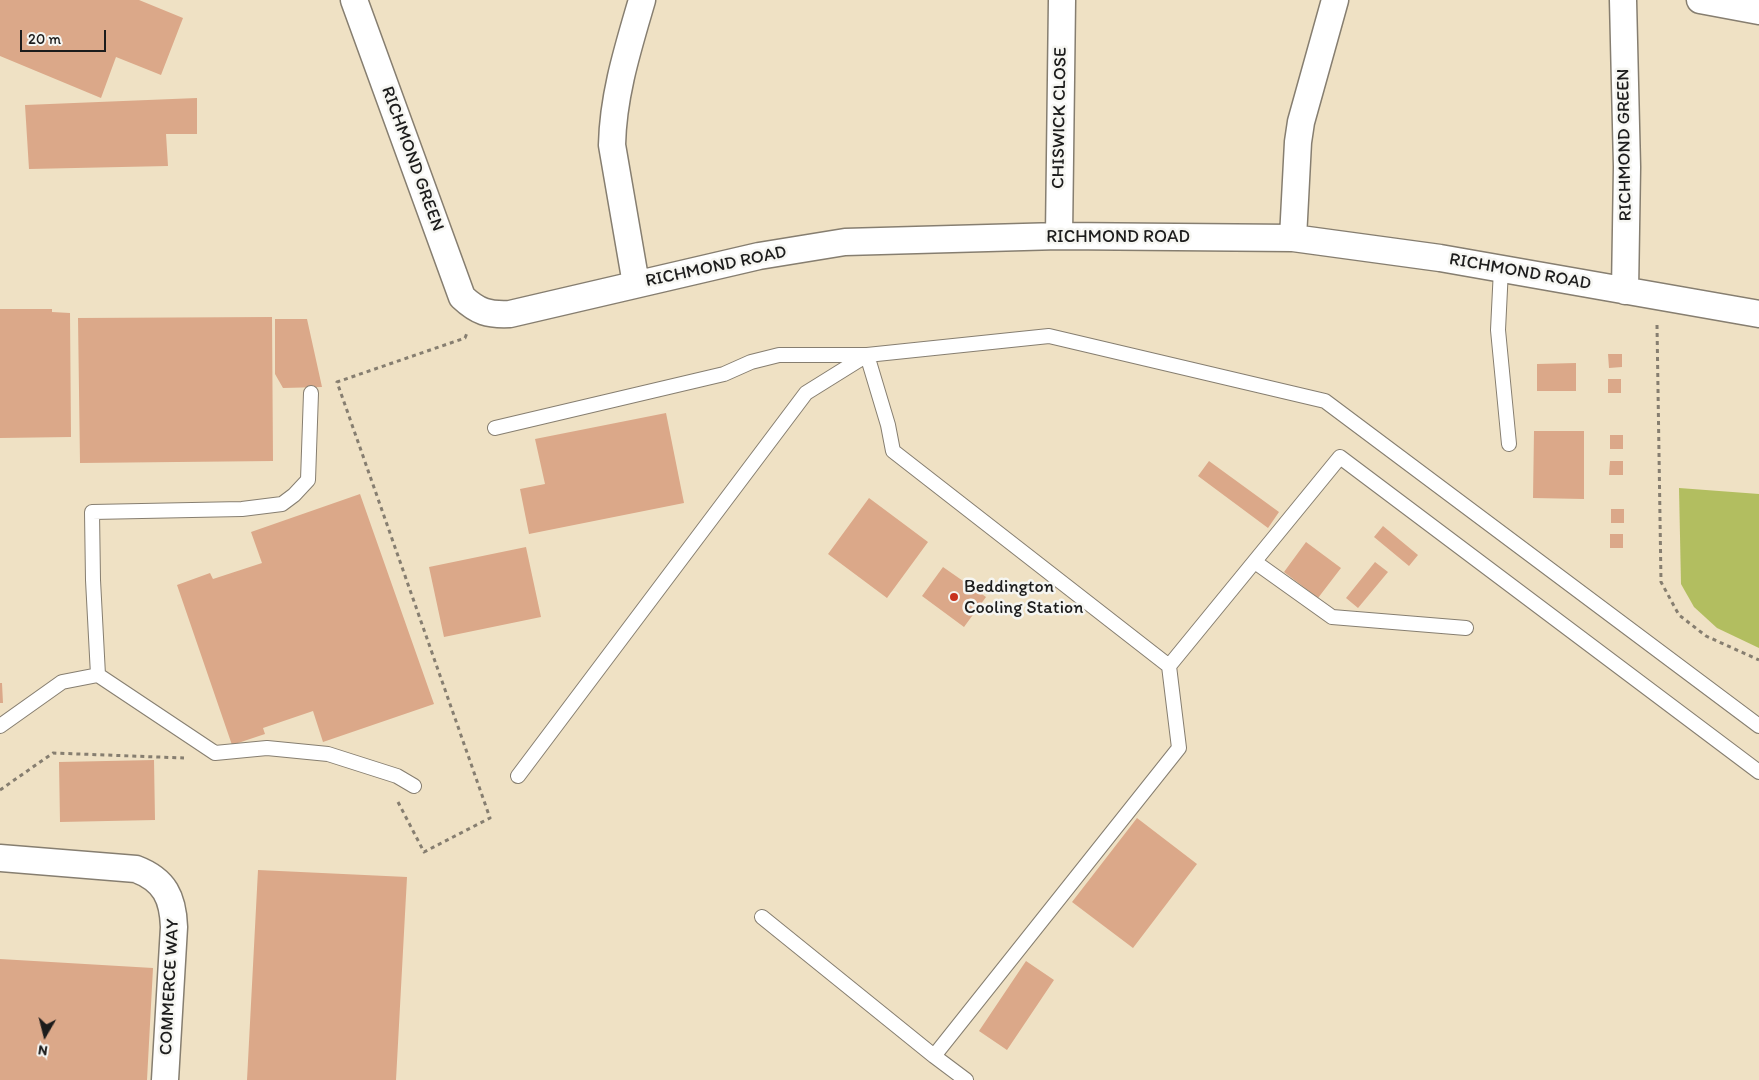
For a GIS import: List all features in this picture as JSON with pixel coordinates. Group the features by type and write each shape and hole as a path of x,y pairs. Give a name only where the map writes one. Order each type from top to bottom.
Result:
{"street":[{"name":"RICHMOND GREEN","path":"354,0 462,297 479,311"},
{"path":"636,284 612,145 612,123 620,76 642,0"},
{"name":"CHISWICK CLOSE","path":"1059,236 1062,0"},
{"path":"1293,238 1298,142 1301,122 1335,0"},
{"name":"RICHMOND GREEN","path":"1623,0 1627,167 1624,291"},
{"path":"1700,0 1759,12"},
{"name":"RICHMOND ROAD","path":"479,311 494,315 510,314 759,256 845,242 1059,236 1293,238 1440,258 1759,314"},
{"name":"COMMERCE WAY","path":"0,858 136,869 148,874 160,883 172,904 174,927 165,1080"}],"lane":[{"path":"1501,269 1498,330 1509,444"},
{"path":"495,428 724,374 751,362 779,355 868,355 1049,336 1325,401 1759,726"},
{"path":"868,355 888,425 893,451 1170,666"},
{"path":"518,776 806,393 868,355"},
{"path":"98,675 93,580 92,512 242,509 282,504 294,495 308,480 311,393"},
{"path":"934,1056 1178,748 1170,666 1340,457 1759,772"},
{"path":"1254,562 1332,617 1466,628"},
{"path":"0,726 62,682 98,675 215,752 267,748 328,754 397,776 414,786"},
{"path":"762,917 966,1080"}],"path":[{"path":"1657,296 1661,582 1679,615 1706,636 1759,660"},
{"path":"395,798 424,852 490,818 337,382 465,338 479,311"},
{"path":"0,790 53,753 192,759"}],"green space":[{"path":"1679,488 1759,494 1759,648 1717,628 1694,607 1681,584"}],"building":[{"path":"0,0 139,0 183,18 161,75 116,57 101,98 0,56"},
{"path":"197,98 197,134 166,134 168,166 29,169 25,105"},
{"path":"0,309 52,309 52,312 70,313 71,437 0,438"},
{"path":"272,317 273,461 80,463 78,318"},
{"path":"275,319 307,319 322,387 283,388 275,374"},
{"path":"1608,354 1622,354 1622,367 1609,368"},
{"path":"1576,363 1576,391 1537,391 1537,364"},
{"path":"1608,379 1621,379 1621,393 1608,393"},
{"path":"666,413 684,503 529,534 520,489 545,484 535,439"},
{"path":"1534,431 1584,431 1584,499 1533,498"},
{"path":"1610,435 1623,435 1623,449 1610,449"},
{"path":"1209,461 1279,512 1268,528 1198,476"},
{"path":"1610,461 1623,461 1623,475 1609,475"},
{"path":"360,494 434,704 323,742 313,711 263,728 265,734 232,745 177,585 210,573 213,579 262,563 251,532"},
{"path":"869,498 928,542 887,598 828,554"},
{"path":"1611,509 1624,509 1624,523 1611,523"},
{"path":"1383,526 1418,555 1409,566 1374,537"},
{"path":"1610,534 1623,534 1623,548 1610,548"},
{"path":"1306,542 1341,568 1318,598 1284,572"},
{"path":"526,547 541,617 444,637 429,567"},
{"path":"1375,562 1388,572 1358,608 1346,598"},
{"name":"Beddington Cooling Station","path":"943,567 986,597 964,627 922,596"},
{"path":"0,683 2,683 3,703 0,703"},
{"path":"154,760 155,820 60,822 59,762"},
{"path":"1137,818 1197,864 1133,948 1072,902"},
{"path":"258,870 407,877 396,1080 247,1080"},
{"path":"0,959 153,968 147,1080 0,1080"},
{"path":"1026,961 1054,980 1007,1050 979,1031"}],"place":[{"name":"Beddington Cooling Station","path":"954,597"}]}
